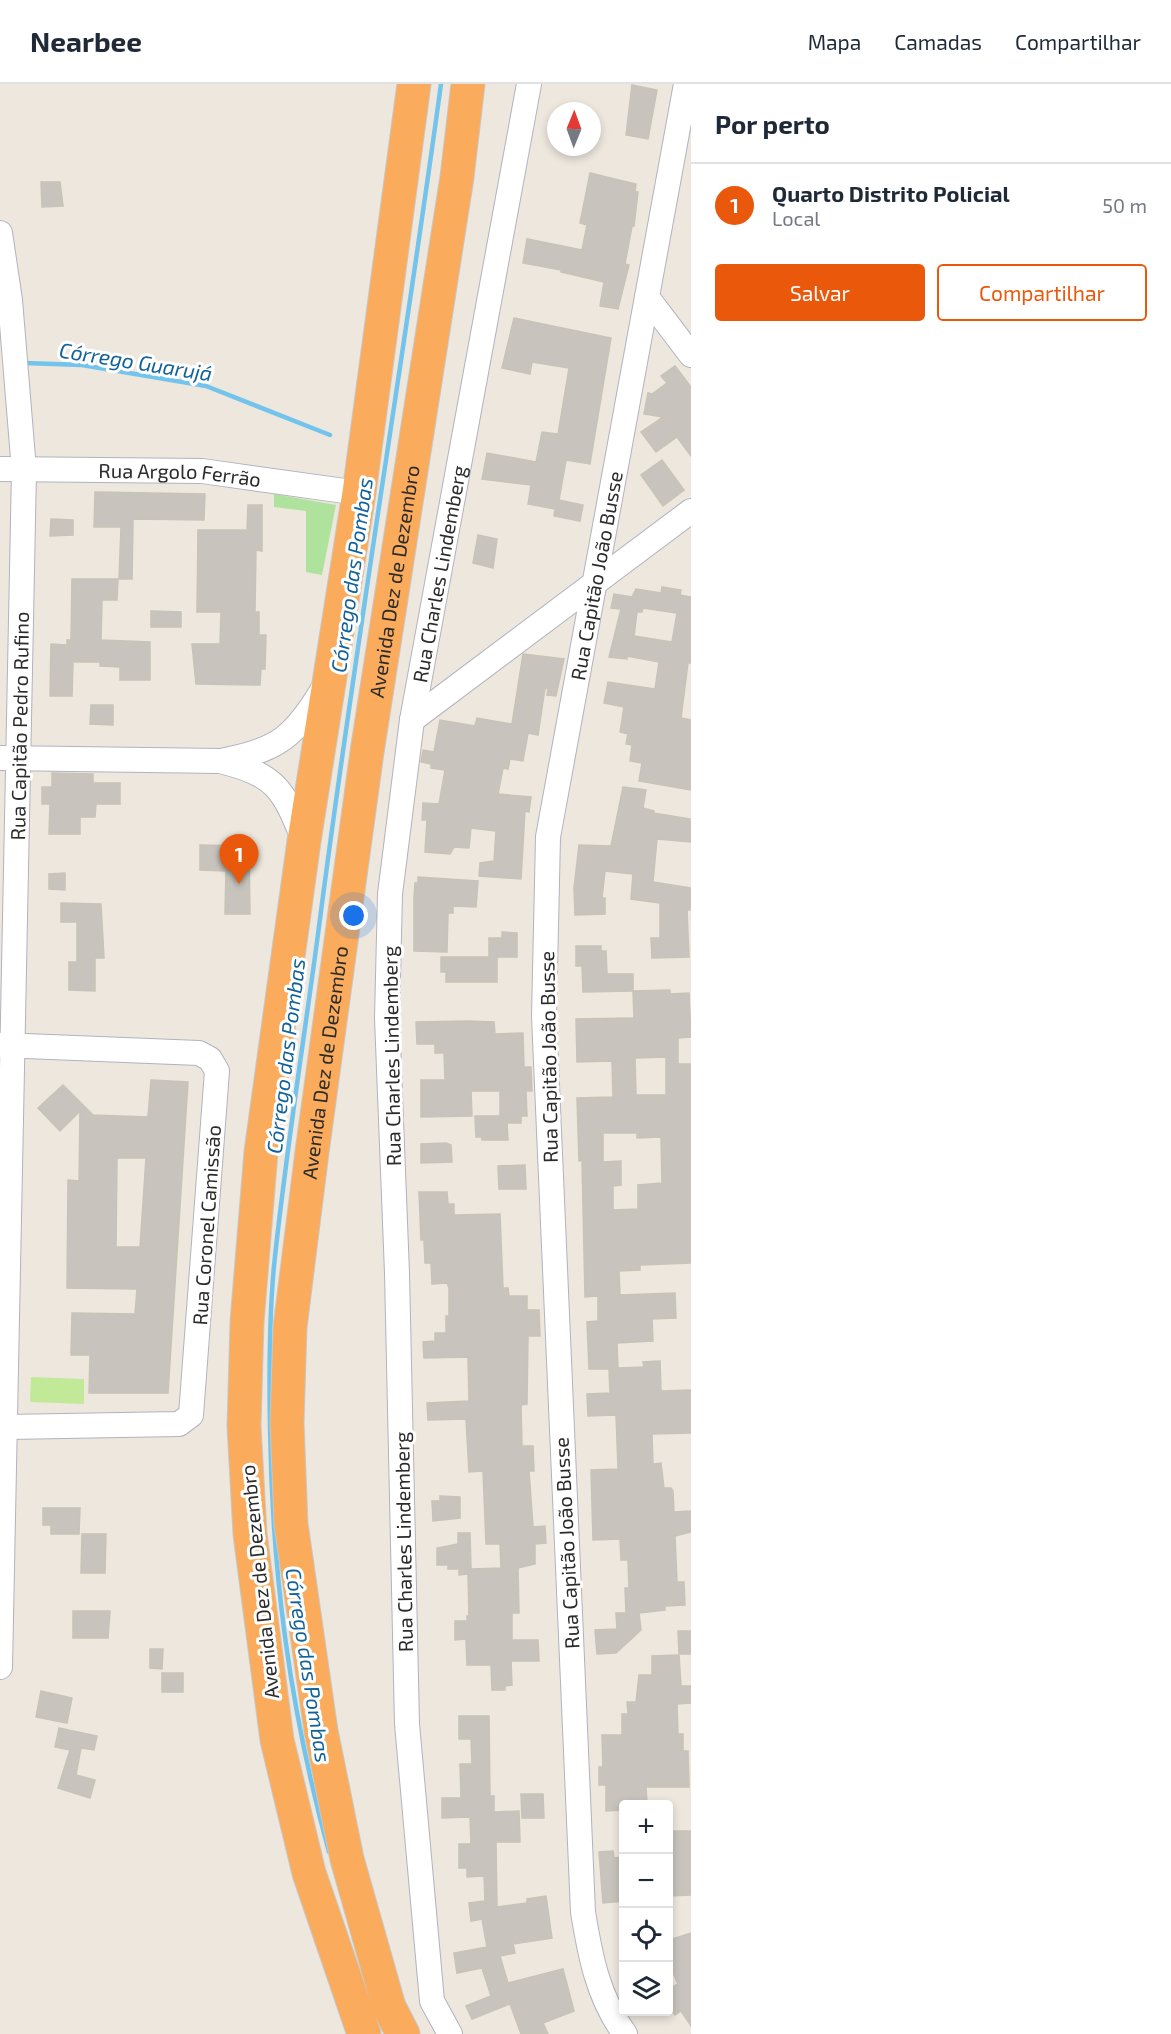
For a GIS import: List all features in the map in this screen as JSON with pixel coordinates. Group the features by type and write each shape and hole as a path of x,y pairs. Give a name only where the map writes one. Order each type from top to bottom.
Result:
{"highway":[{"name":"Avenida Dez de Dezembro","path":"364,2034 309,1873 277,1740 250,1534 244,1426 247,1322 261,1152 304,841 359,493 414,84"},
{"name":"Avenida Dez de Dezembro","path":"403,2034 389,2007 347,1859 321,1731 291,1524 288,1402 290,1327 367,752 457,177 468,84"}],"street":[{"name":"Rua Charles Lindemberg","path":"450,2034 432,2001 407,1724 397,1273 387,1018 390,894 412,720 529,84"},
{"name":"Rua Capitão João Busse","path":"625,2034 615,2021 593,1971 583,1912 544,1016 548,837 686,84"},
{"name":"Rua Capitão Pedro Rufino","path":"0,233 10,300 24,470 9,758 6,1427 0,1667"},
{"path":"647,297 691,354"},
{"name":"Rua Argolo Ferrão","path":"0,469 202,471 359,493"},
{"path":"412,720 691,511"},
{"path":"9,758 220,761 258,753 285,738 307,717 329,678"},
{"path":"220,761 263,774 277,786 290,806 304,841"},
{"name":"Rua Coronel Camissão","path":"6,1427 179,1424 191,1415 217,1071 210,1059 199,1053 7,1046"}],"green space":[{"path":"274,494 336,505 322,575 306,572 306,511 274,507"},
{"path":"31,1377 84,1379 84,1404 30,1402"}],"building":[{"path":"632,85 657,90 648,139 626,135"},
{"path":"590,173 636,184 635,192 638,192 634,226 632,226 625,264 629,265 618,309 600,306 604,282 561,272 561,270 523,263 527,239 582,250 587,225 580,223"},
{"path":"41,182 60,182 63,206 42,207"},
{"path":"514,318 611,338 590,464 566,460 559,500 583,505 580,521 554,516 555,509 528,504 531,485 482,479 487,453 536,462 542,432 558,434 569,368 532,362 530,374 502,368"},
{"path":"675,366 691,387 691,456 677,437 656,452 641,432 663,417 644,414 648,393 652,394 667,383 661,376"},
{"path":"662,460 684,490 663,506 641,475"},
{"path":"95,492 205,494 204,520 133,519 132,579 119,579 121,527 94,527"},
{"path":"248,505 262,505 262,551 256,550 255,612 259,612 259,635 266,635 265,669 261,669 260,685 196,684 192,644 220,644 221,612 197,612 198,530 247,530"},
{"path":"51,519 73,520 73,535 50,536"},
{"path":"478,535 497,539 493,568 473,563"},
{"path":"72,579 118,579 117,600 102,600 101,640 150,642 150,680 120,680 120,667 100,666 100,662 73,662 72,696 50,696 51,644 67,645 67,640 71,640"},
{"path":"662,587 681,590 680,595 691,597 691,663 688,663 681,718 691,720 691,790 639,781 642,763 630,761 632,745 626,744 628,734 620,732 624,707 604,703 608,682 655,689 659,662 627,656 627,659 609,657 621,609 611,608 614,594 632,597 636,589 661,593","holes":["643,608 677,613 672,642 634,636 637,612 642,612"]},
{"path":"151,611 181,612 181,627 151,627"},
{"path":"523,654 564,659 556,696 547,695 548,689 545,688 538,735 528,733 523,761 510,759 508,769 503,768 498,794 531,797 529,812 525,811 521,879 479,876 480,863 494,861 496,831 471,828 469,848 454,847 450,854 425,852 427,820 422,820 423,803 439,804 445,770 431,768 431,764 421,762 423,750 434,752 440,720 475,726 477,718 512,724"},
{"path":"91,705 113,705 113,725 90,724"},
{"path":"52,773 93,774 93,783 120,783 120,804 96,804 95,817 80,817 80,834 49,834 50,804 42,804 42,787 52,787"},
{"path":"623,787 646,790 643,808 654,811 653,813 690,819 691,842 657,839 653,882 691,888 690,910 687,910 689,957 652,958 651,938 660,938 660,903 631,899 633,874 605,871 602,898 605,898 605,914 575,915 574,888 579,845 611,846"},
{"path":"200,845 249,846 250,914 225,914 226,871 200,870"},
{"path":"65,873 65,890 49,889 49,874"},
{"path":"418,877 478,881 476,907 453,906 453,913 448,913 447,952 414,951 414,898 415,883 418,883"},
{"path":"61,903 101,904 104,958 95,958 95,991 69,990 69,962 77,962 77,922 61,922"},
{"path":"502,932 517,933 517,957 497,957 497,982 446,982 446,972 441,972 441,957 489,957 489,938 502,938"},
{"path":"576,946 601,946 601,951 606,951 607,974 633,974 633,991 583,992 582,966 576,966"},
{"path":"670,990 670,994 689,993 691,1037 678,1038 678,1064 691,1064 691,1263 640,1265 640,1270 619,1271 620,1295 675,1293 676,1318 652,1319 653,1341 617,1343 618,1368 644,1367 643,1362 660,1361 661,1391 691,1390 691,1433 652,1434 653,1464 661,1463 664,1488 671,1488 673,1491 674,1512 691,1511 691,1532 675,1536 677,1582 684,1582 685,1605 665,1606 665,1610 639,1613 641,1630 616,1653 597,1654 595,1630 617,1629 616,1613 626,1613 625,1588 629,1588 628,1560 621,1560 620,1539 593,1540 591,1470 618,1469 617,1441 616,1415 588,1416 587,1394 610,1393 609,1369 589,1369 587,1322 598,1321 598,1296 585,1297 582,1160 579,1161 577,1098 613,1097 612,1061 577,1062 576,1019 634,1018 633,991","holes":["666,1057 666,1095 636,1095 635,1058","603,1133 637,1133 637,1138 661,1137 662,1183 638,1185 638,1209 613,1210 613,1186 621,1185 621,1161 603,1162"]},
{"path":"416,1022 494,1022 495,1034 523,1033 524,1067 531,1067 532,1091 526,1091 527,1116 521,1116 521,1123 507,1123 508,1140 482,1140 482,1137 476,1137 475,1116 500,1116 500,1091 471,1091 472,1116 421,1117 421,1080 445,1080 444,1053 435,1053 435,1044 417,1044"},
{"path":"151,1080 188,1082 168,1393 89,1393 90,1355 71,1355 72,1313 135,1314 137,1289 67,1288 68,1180 79,1181 80,1111 60,1131 38,1108 63,1085 93,1115 148,1117","holes":["117,1158 146,1158 140,1247 116,1247"]},
{"path":"446,1143 451,1145 452,1162 421,1163 421,1144"},
{"path":"525,1165 526,1189 499,1189 498,1166"},
{"path":"419,1192 447,1192 448,1204 454,1204 454,1215 500,1214 503,1288 508,1288 509,1296 527,1296 527,1310 539,1310 540,1336 528,1336 527,1404 521,1405 522,1446 533,1446 534,1471 529,1471 533,1527 545,1526 546,1543 535,1544 535,1564 518,1568 519,1613 512,1613 512,1640 538,1640 539,1661 511,1661 512,1685 505,1686 505,1690 492,1690 491,1665 467,1665 466,1639 455,1640 455,1621 467,1621 467,1616 469,1616 468,1574 459,1575 459,1569 448,1569 448,1565 437,1565 437,1548 458,1544 458,1533 470,1533 471,1569 501,1568 500,1544 486,1544 483,1471 469,1472 466,1419 428,1420 427,1403 469,1401 468,1357 424,1358 423,1342 435,1341 435,1333 446,1333 446,1316 449,1316 449,1288 447,1283 432,1284 431,1263 425,1263 424,1240 421,1240"},
{"path":"440,1496 460,1497 460,1518 433,1521 432,1501 440,1501"},
{"path":"43,1508 80,1508 79,1534 51,1534 51,1525 43,1525"},
{"path":"82,1534 106,1534 105,1573 81,1573"},
{"path":"73,1611 110,1611 108,1638 73,1638"},
{"path":"678,1631 691,1631 691,1654 679,1654"},
{"path":"150,1649 163,1649 162,1669 150,1668"},
{"path":"679,1655 681,1686 691,1686 691,1703 677,1704 678,1734 683,1734 683,1751 688,1751 689,1787 646,1787 647,1800 619,1800 619,1810 606,1811 606,1785 599,1785 599,1767 603,1767 602,1735 622,1735 622,1714 628,1714 627,1702 636,1702 639,1675 652,1675 652,1656"},
{"path":"162,1673 183,1673 183,1692 162,1692"},
{"path":"41,1691 72,1698 67,1723 36,1717"},
{"path":"459,1716 489,1716 490,1796 494,1796 494,1812 519,1811 520,1842 496,1842 497,1907 527,1903 527,1899 546,1896 552,1938 513,1944 515,1953 500,1956 508,1983 563,1969 574,2011 543,2023 548,2034 521,2034 510,2004 472,2019 466,2006 491,1996 482,1968 457,1973 454,1953 487,1947 482,1919 471,1921 469,1903 485,1901 484,1876 467,1877 467,1868 459,1868 459,1844 471,1844 470,1817 442,1818 442,1798 461,1798 460,1764 472,1764 471,1739 459,1739"},
{"path":"59,1728 97,1736 94,1750 81,1748 76,1775 95,1780 90,1798 58,1788 70,1750 55,1747"},
{"path":"521,1794 543,1794 544,1818 522,1818"},
{"path":"673,1831 691,1831 691,1895 673,1896"},
{"path":"613,1851 614,1858 619,1858 619,1901 603,1903 599,1852"},
{"path":"691,1933 691,2026 681,2011 675,2015 673,2012 673,1987 678,1984 673,1972 673,1939"}],"waterway":[{"name":"Córrego das Pombas","path":"329,1852 315,1799 294,1694 279,1589 270,1427 272,1286 284,1179 334,814 441,84"},
{"name":"Córrego Guarujá","path":"24,363 82,365 206,386 330,435"}],"place":[{"name":"Quarto Distrito Policial","path":"239,884"}]}
